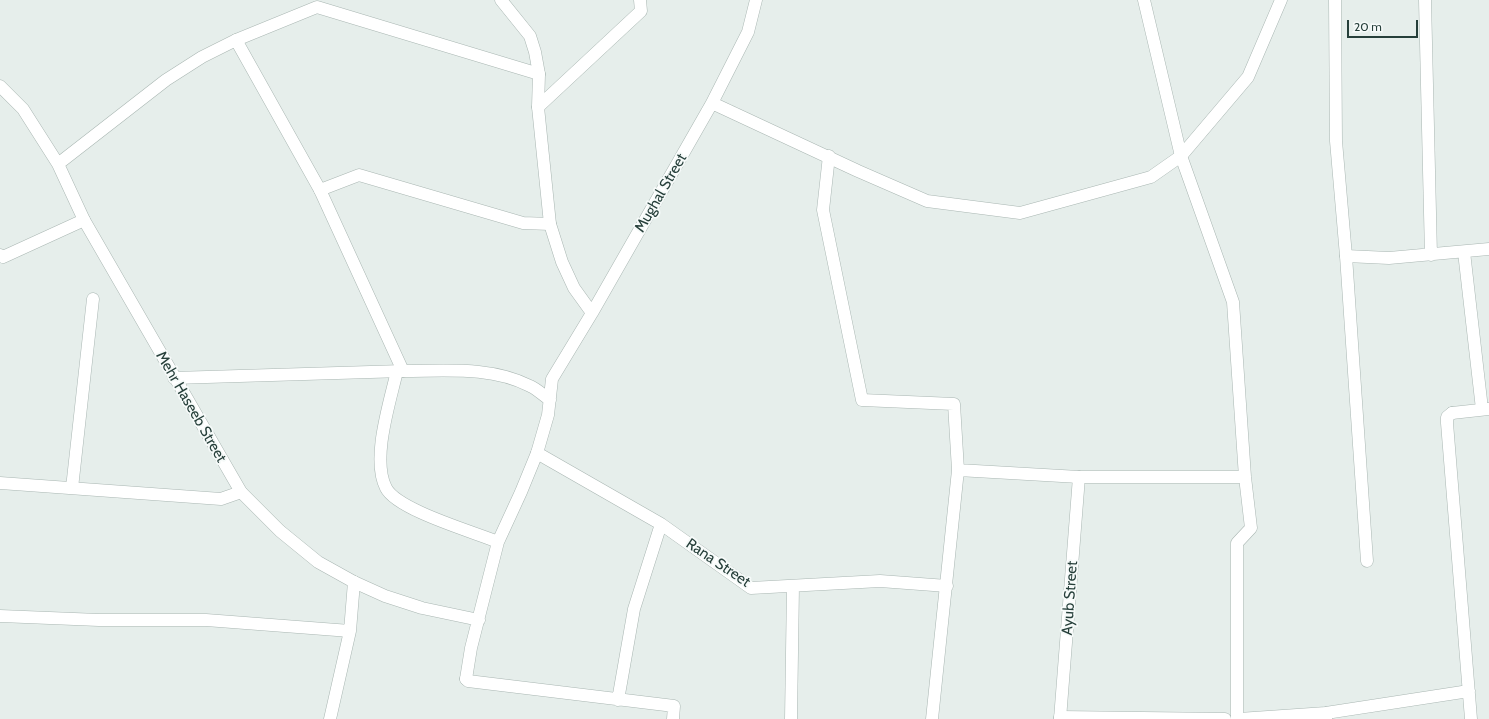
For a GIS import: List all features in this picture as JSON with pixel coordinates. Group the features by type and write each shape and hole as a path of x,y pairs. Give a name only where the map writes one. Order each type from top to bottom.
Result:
{"street":[{"path":"501,0 530,36 539,74 538,107 550,224 565,268 574,288 592,313"},
{"path":"538,107 641,11 640,0"},
{"name":"Mughal Street","path":"550,400 552,379 592,313 712,103 748,32 756,0"},
{"path":"1144,0 1181,156 1233,302 1245,476 1251,528 1237,543 1238,719 1326,716 1469,691"},
{"path":"712,103 829,156 858,171 927,201 1020,213 1150,177 1181,156 1248,77 1281,0"},
{"path":"1336,0 1336,141 1346,256 1367,561"},
{"path":"1424,0 1431,255"},
{"path":"58,164 166,80 202,58 236,40 317,7 539,74"},
{"path":"236,40 320,190 400,371 385,419 380,454 386,490 394,497 414,509 498,542"},
{"name":"Mehr Haseeb Street","path":"0,86 23,109 58,164 84,220 174,378 242,492 280,531 318,562 354,582 385,596 422,608 479,620"},
{"path":"829,156 823,210 862,400 954,404 958,470 932,719"},
{"path":"320,190 359,175 524,223 550,224"},
{"path":"0,255 4,256 84,220"},
{"path":"1346,256 1388,258 1489,249"},
{"path":"1464,252 1485,409 1452,413 1447,417 1446,423 1471,719"},
{"path":"72,488 93,300"},
{"path":"174,378 400,371 478,371 505,377 531,386 550,400 544,429 536,453 498,542 466,679 618,700 674,706 673,719"},
{"name":"Rana Street","path":"536,453 661,524 751,588 880,581 947,586"},
{"path":"958,470 1079,477 1245,476"},
{"name":"Ayub Street","path":"1060,718 1079,477"},
{"path":"0,483 220,499 242,492"},
{"path":"618,700 634,609 661,524"},
{"path":"330,719 350,630 354,582"},
{"path":"791,719 793,586"},
{"path":"0,616 99,620 206,620 350,630"},
{"path":"1060,718 1225,719"}]}
